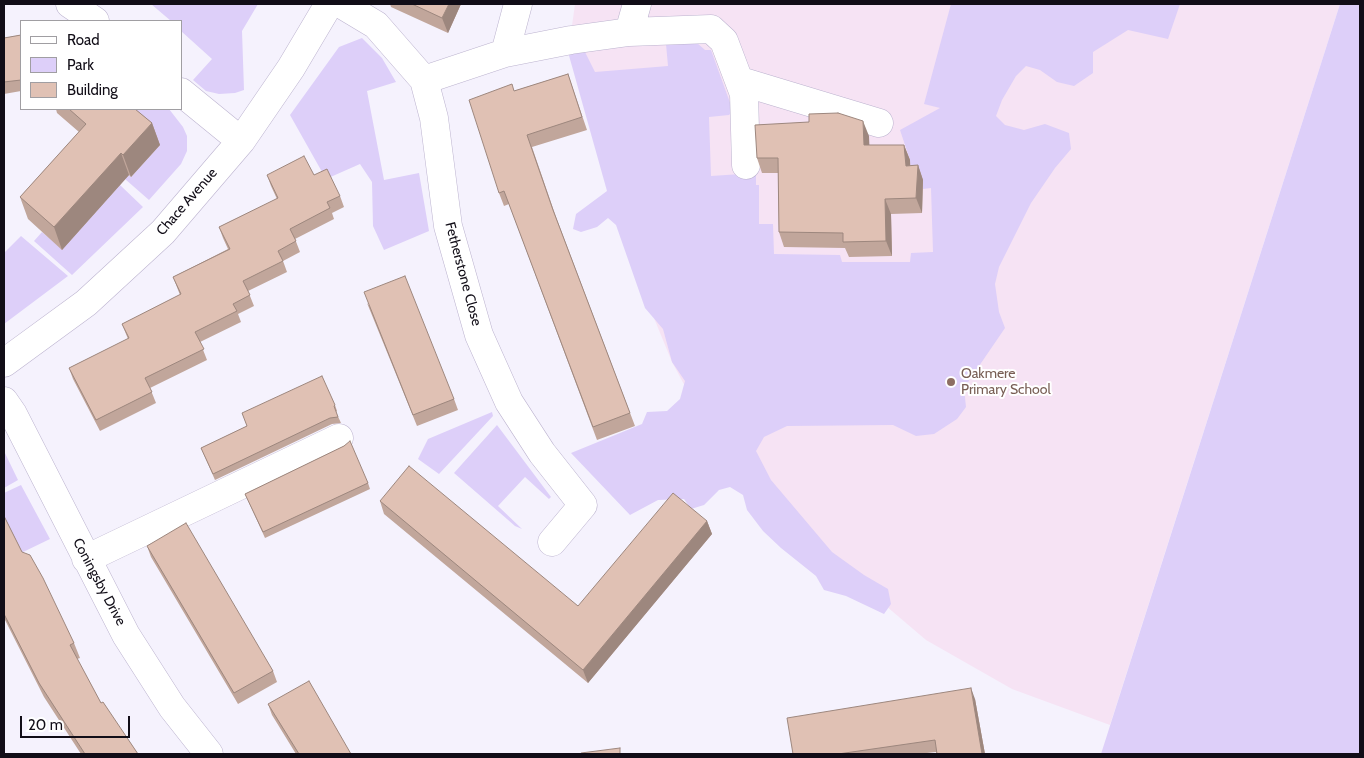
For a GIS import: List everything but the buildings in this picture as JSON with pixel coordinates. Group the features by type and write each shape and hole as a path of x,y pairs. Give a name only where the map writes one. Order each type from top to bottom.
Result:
{"street":[{"path":"70,4 94,20"},
{"name":"Chace Avenue","path":"4,363 86,303 163,232 241,141 291,68 329,4"},
{"name":"Fetherstone Close","path":"341,4 376,25 424,80 434,118 448,226 479,335 510,402 542,452 583,505 552,542"},
{"path":"505,53 518,4"},
{"path":"629,32 637,4"},
{"path":"424,80 505,53 571,40 629,32 711,29 724,41 744,94 746,165"},
{"path":"740,81 880,123"},
{"path":"182,93 241,141"},
{"name":"Coningsby Drive","path":"4,401 13,414 126,635 172,707 208,754"},
{"path":"86,558 339,438"}],"shaded area":[{"name":"Oakmere Primary School","path":"575,4 1340,4 1110,725 1012,689 926,640 805,537 694,403 672,362 624,245 571,33"}],"green space":[{"path":"151,4 258,4 242,31 244,90 235,93 219,94 206,91 193,80 212,59 182,32 182,20 170,20"},
{"path":"951,4 1180,4 1168,39 1128,30 1093,52 1093,73 1074,86 1057,82 1040,70 1026,66 1016,76 1002,100 996,116 1005,125 1024,130 1045,124 1069,133 1071,149 1055,168 1031,203 999,267 995,284 999,312 1005,328 964,388 966,407 957,419 934,434 916,436 893,425 787,426 764,437 756,451 771,480 832,552 864,575 888,589 891,604 884,614 846,596 824,590 816,576 763,531 747,510 743,495 730,487 719,490 704,505 691,509 684,499 658,500 630,515 571,453 642,424 647,412 667,411 680,399 685,381 672,362 663,329 645,308 616,225 608,218 597,227 581,232 573,229 576,214 607,191 568,52 585,52 595,72 668,66 666,44 697,43 705,50 711,50 733,111 729,115 709,117 711,176 756,173 756,185 759,185 759,224 773,224 774,254 840,255 842,262 910,262 911,253 933,252 931,188 923,189 923,180 911,181 910,160 900,130 940,108 924,104"},
{"path":"1340,4 1360,4 1360,754 1101,754"},
{"path":"362,38 382,58 396,82 367,91 384,180 419,173 429,231 384,250 373,226 372,182 360,164 326,179 290,115 339,47"},
{"path":"120,110 170,110 183,127 187,136 187,151 181,164 149,200 125,179 129,175 131,177 160,145"},
{"path":"120,185 143,207 72,275 34,241 42,232 62,249"},
{"path":"21,236 68,276 4,324 4,253"},
{"path":"492,412 493,416 439,474 418,459 428,439"},
{"path":"497,425 551,497 549,499 525,477 498,506 522,529 515,526 454,473"},
{"path":"4,451 18,480 4,488"},
{"path":"21,485 50,539 21,553 4,520 4,493"}],"place":[{"name":"Oakmere Primary School","path":"951,382"}]}
